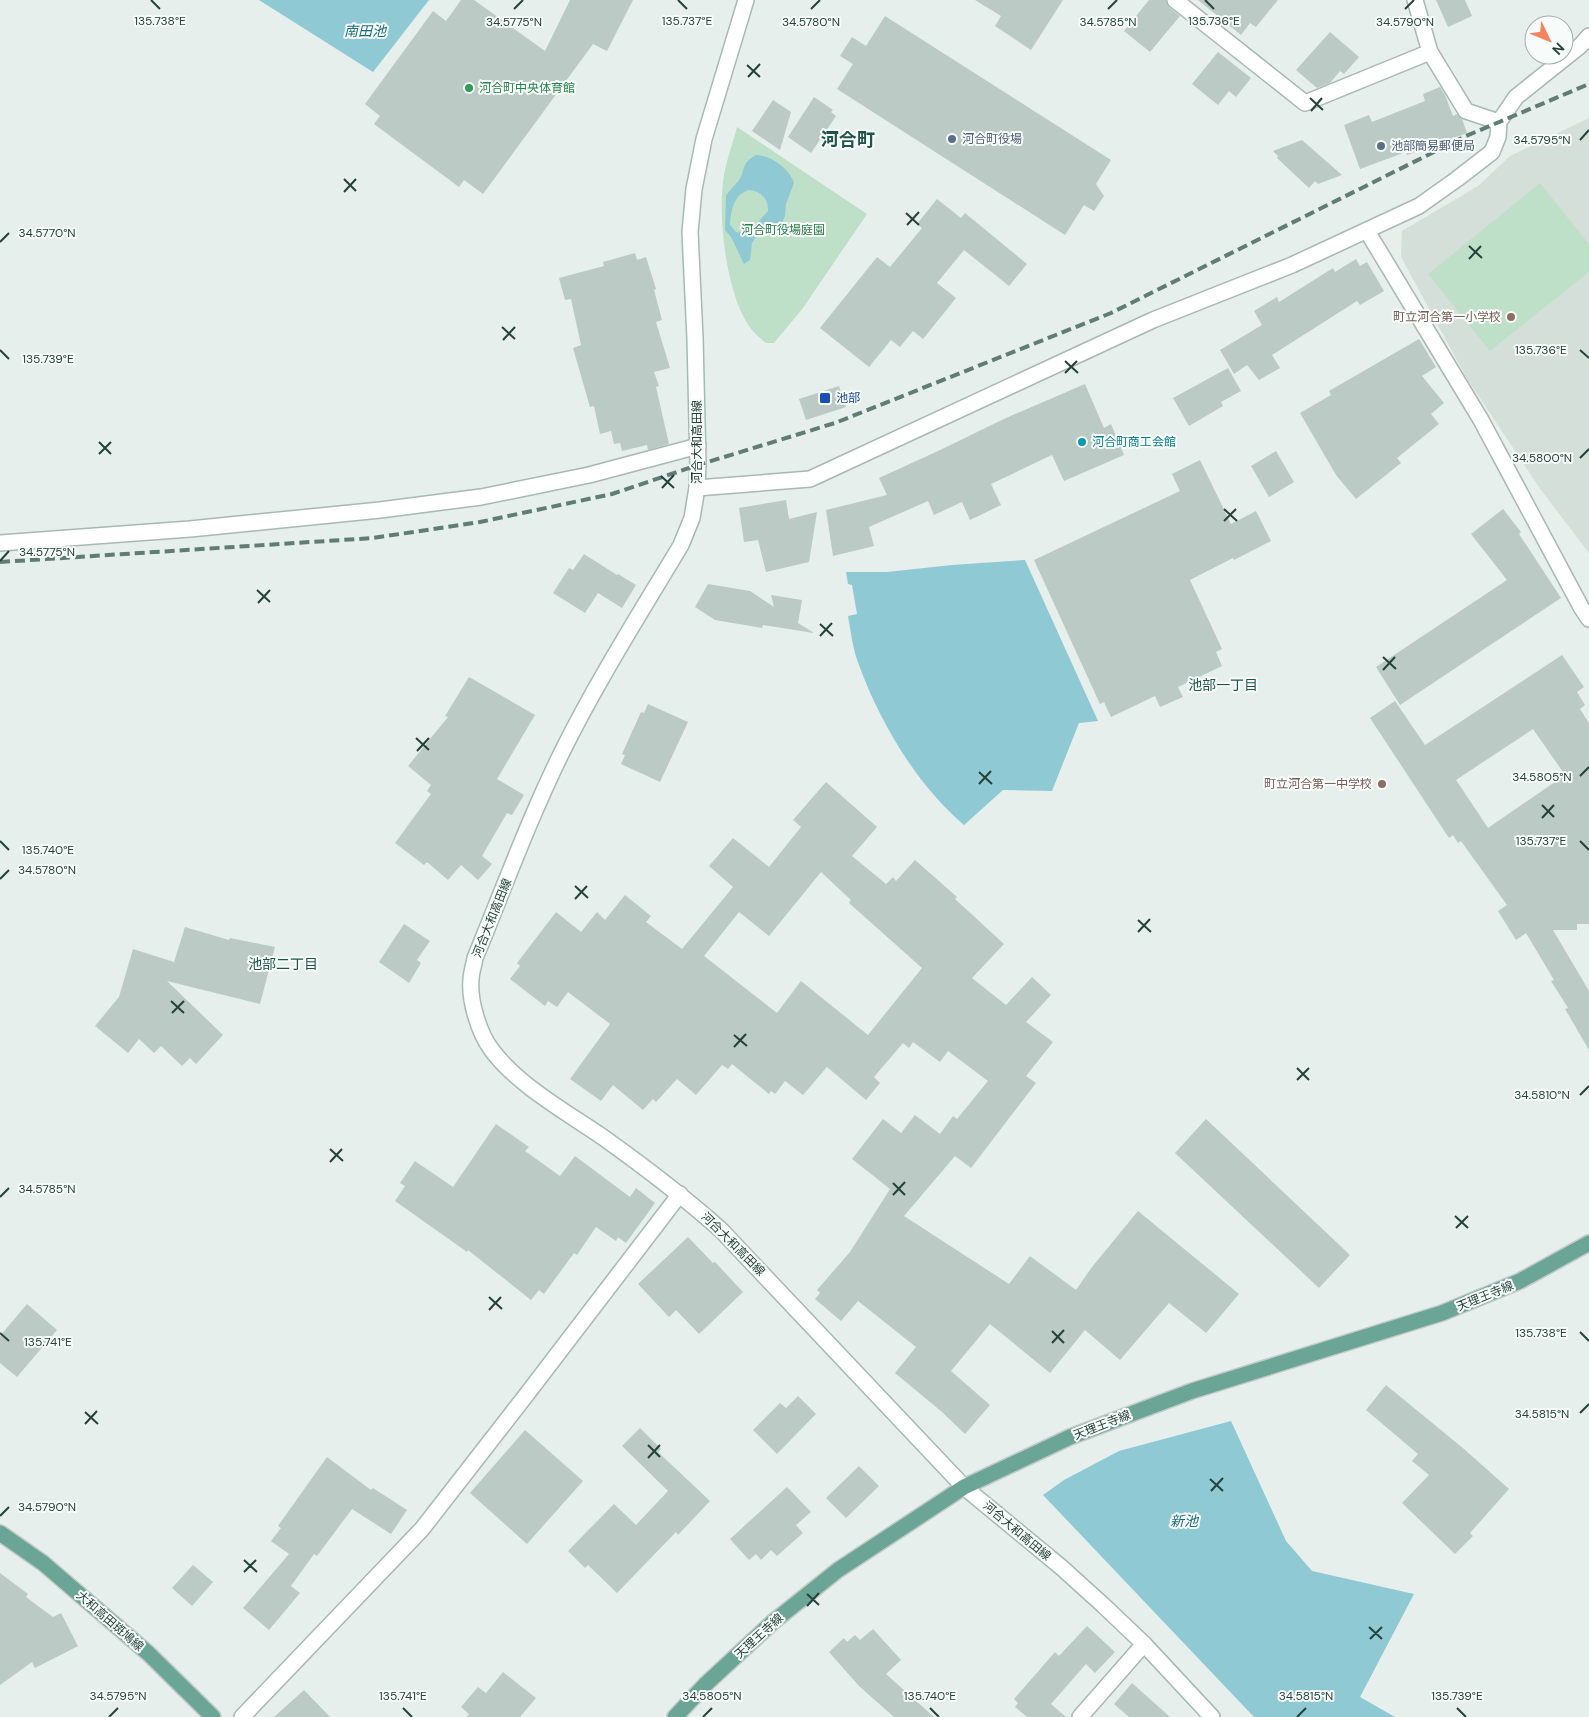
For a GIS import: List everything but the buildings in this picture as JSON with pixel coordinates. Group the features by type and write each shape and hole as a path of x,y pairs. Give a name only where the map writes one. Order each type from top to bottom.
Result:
{"main road":[{"name":"天理王寺線","path":"675,1717 707,1683 773,1622 824,1581 964,1487 1070,1437 1192,1391 1442,1313 1520,1281 1589,1243"},
{"name":"大和高田斑鳩線","path":"0,1533 43,1563 134,1641 213,1717"}],"street":[{"name":"河合大和高田線","path":"746,0 704,139 694,189 690,232 695,338 698,488 692,518 681,545 588,702 563,749 540,802 476,958 470,981 478,1024 490,1048 524,1083 628,1155 680,1194 721,1230 964,1487 1060,1567 1144,1644 1212,1717"},
{"path":"1175,0 1305,103 1430,52"},
{"path":"1415,0 1430,52 1466,111 1499,122"},
{"path":"698,488 810,480 1153,320 1292,265 1418,206 1492,152 1498,137 1499,122 1516,97 1580,46 1589,36"},
{"path":"1367,231 1481,420 1589,619"},
{"path":"0,543 190,529 380,510 481,497 588,475 698,446"},
{"path":"242,1717 422,1529 680,1194"},
{"path":"1080,1717 1144,1644"}],"shaded area":[{"name":"町立河合第一小学校","path":"1589,118 1589,553 1541,490 1466,377 1401,257 1402,231 1478,186 1510,156"}],"green space":[{"name":"河合町役場庭園","path":"737,127 867,214 803,308 774,343 766,343 759,337 743,316 730,277 726,255 723,233 722,192 725,169"},
{"path":"1540,183 1589,244 1589,272 1490,351 1428,274"}],"water":[{"name":"南田池","path":"259,0 429,0 373,72"},
{"path":"756,155 774,160 784,168 794,183 786,204 783,221 773,230 757,235 752,243 750,260 744,264 731,237 725,230 726,196 739,180 745,164","holes":["748,190 763,196 767,203 768,211 750,229 736,232 730,225 734,205 739,196"]},
{"path":"1025,560 1098,721 1079,723 1052,791 1003,790 964,825 947,809 916,772 889,731 878,709 859,665 854,647 848,616 857,614 852,585 848,584 846,572 887,572"},
{"name":"新池","path":"1231,1421 1286,1541 1312,1571 1414,1594 1360,1697 1395,1717 1254,1717 1043,1495 1064,1480 1119,1451"}],"railway":[{"path":"0,562 373,538 480,522 612,494 698,465 835,423 1111,313 1466,136 1589,84"}],"place":[{"name":"河合町中央体育館","path":"469,88"},
{"name":"河合町役場","path":"952,139"},
{"name":"池部簡易郵便局","path":"1381,146"},
{"name":"町立河合第一小学校","path":"1511,317"},
{"name":"池部","path":"825,398"},
{"name":"河合町商工会館","path":"1082,442"},
{"name":"町立河合第一中学校","path":"1382,784"}],"district":[{"name":"河合町","path":"848,140"},
{"name":"池部一丁目","path":"1223,685"},
{"name":"池部二丁目","path":"283,964"}]}
